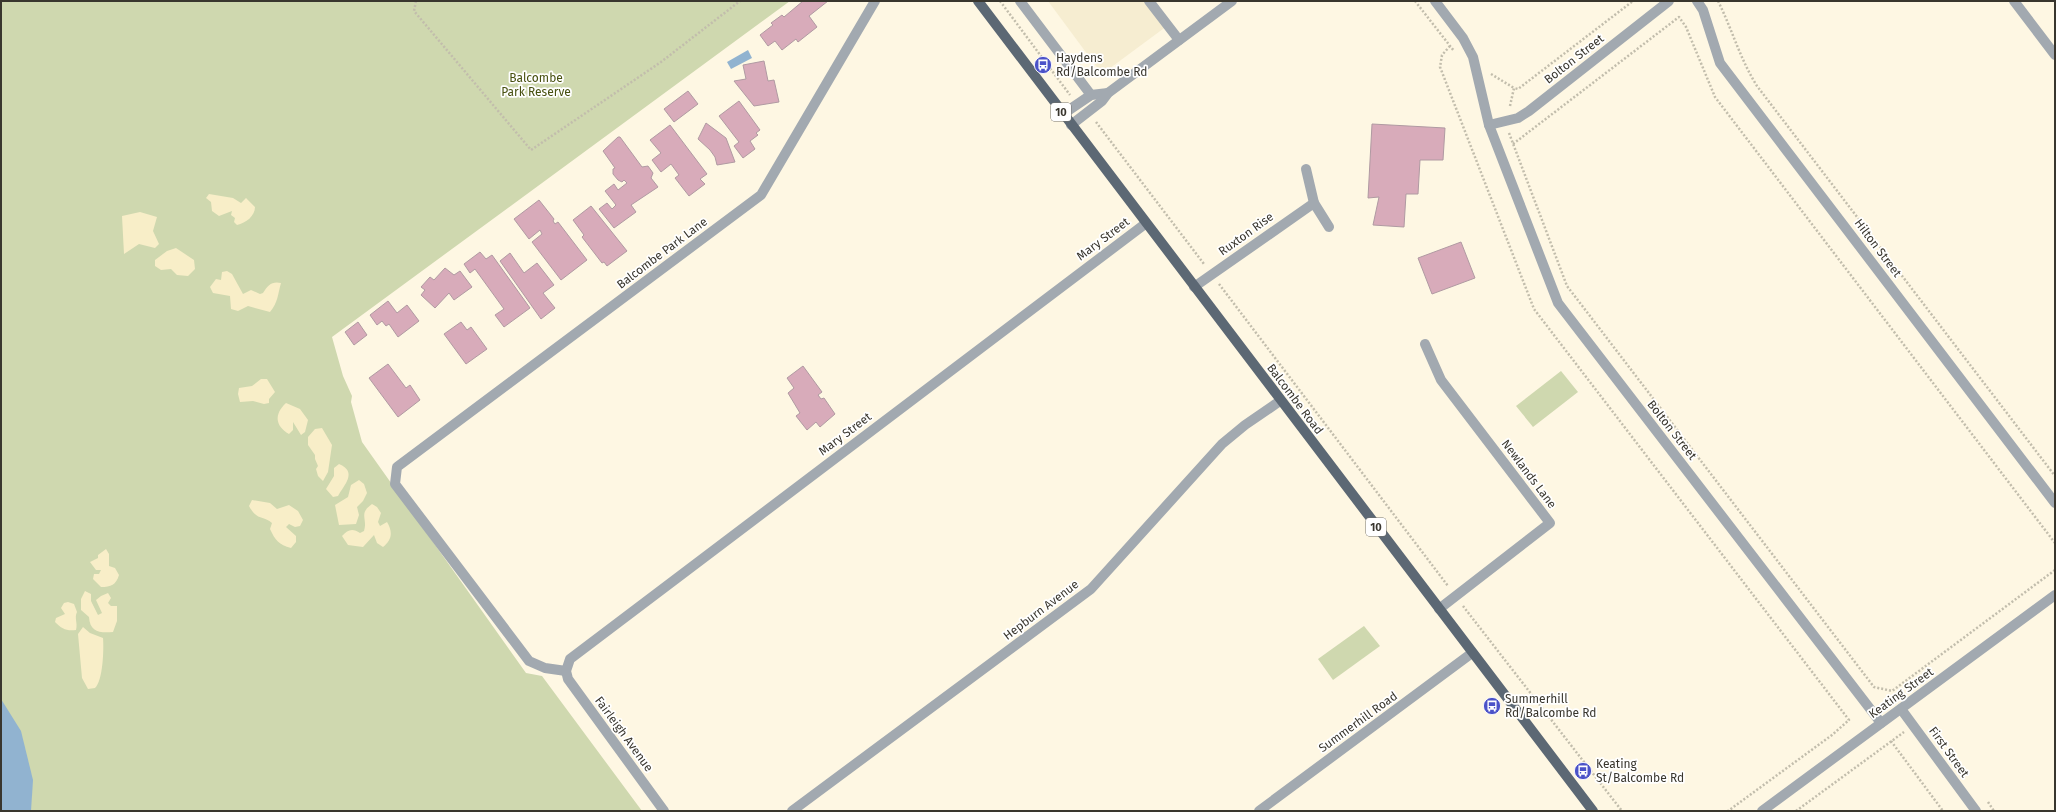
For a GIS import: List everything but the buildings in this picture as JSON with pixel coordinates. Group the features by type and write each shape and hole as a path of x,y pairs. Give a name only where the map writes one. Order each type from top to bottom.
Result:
{"main road":[{"name":"Balcombe Road","path":"978,1 1145,224 1593,811"}],"street":[{"name":"Balcombe Park Lane","path":"566,670 545,668 529,661 395,484 397,467 761,195 875,1"},
{"path":"1020,1 1091,95"},
{"path":"1150,1 1179,40"},
{"path":"1071,125 1102,101 1108,93 1232,1"},
{"name":"Bolton Street","path":"1435,1 1464,38 1472,57 1489,125 1558,303 1881,723"},
{"name":"Bolton Street","path":"1489,125 1518,118 1668,1"},
{"name":"Hilton Street","path":"1697,1 1703,10 1720,63 2055,503"},
{"path":"2014,1 2055,55"},
{"path":"1063,114 1091,95 1108,93"},
{"path":"1306,169 1314,202 1329,227"},
{"name":"Ruxton Rise","path":"1194,287 1314,202"},
{"name":"Mary Street","path":"566,670 567,665 574,655 1145,224"},
{"name":"Newlands Lane","path":"1425,344 1441,380 1550,523 1439,609"},
{"name":"Hepburn Avenue","path":"792,811 1091,589 1222,444 1245,425 1280,401"},
{"name":"Keating Street","path":"1762,811 2055,595"},
{"name":"Summerhill Road","path":"1259,811 1472,653"},
{"name":"Fairleigh Avenue","path":"566,670 572,684 664,811"},
{"name":"First Street","path":"1901,709 1976,811"}],"path":[{"path":"416,1 414,11 532,150 661,62 740,1"},
{"path":"1000,1 1077,104"},
{"path":"1633,1 1518,89 1514,88 1512,100 1504,122 1567,286 1874,687 1892,690 2055,570"},
{"path":"1718,1 1729,23 1744,66 1757,86 2055,476"},
{"path":"1513,144 1679,17 1686,27 1715,97 2055,543"},
{"path":"1450,46 1442,55 1440,67 1534,309 1849,720 1832,735 1728,811"},
{"path":"1088,112 1456,596 1622,811"},
{"path":"1899,685 1911,701"},
{"path":"1796,811 1912,725"},
{"path":"1891,741 1943,811"}],"shaded area":[{"path":"1048,1 1154,1 1171,23 1102,74"}],"green space":[{"name":"Balcombe Park Reserve","path":"1,1 790,1 332,337 343,376 352,396 351,402 362,442 526,673 542,676 642,811 1,811"},
{"path":"1561,371 1578,392 1533,427 1516,406"},
{"path":"1364,626 1380,646 1333,680 1318,659"}],"sand":[{"path":"209,194 233,198 241,203 246,198 255,207 255,210 247,221 237,225 234,222 235,218 231,215 232,211 219,216 212,211 211,202 206,198"},
{"path":"140,212 157,217 153,231 159,244 155,248 139,244 124,254 122,216"},
{"path":"176,248 194,260 195,269 188,276 177,275 171,269 161,270 155,266 155,260 167,251"},
{"path":"227,271 232,274 243,294 251,290 260,294 263,293 270,284 281,283 273,309 270,312 248,306 238,311 231,309 230,296 213,293 210,287 216,279 221,280 222,272"},
{"path":"261,379 267,379 275,392 269,399 269,403 264,404 253,401 240,402 238,394 239,388 252,386"},
{"path":"286,403 300,409 308,420 305,432 301,435 293,422 293,430 289,434 284,431 279,424 279,411"},
{"path":"322,428 332,445 328,472 323,481 318,476 316,469 318,466 315,455 308,445 308,437 315,429"},
{"path":"339,464 345,467 349,475 338,496 333,497 326,489 334,476 334,468"},
{"path":"359,480 364,484 367,493 363,501 357,507 359,515 356,524 339,525 335,505 348,497 351,485"},
{"path":"252,500 270,503 277,509 289,505 298,511 303,520 300,526 295,527 289,524 286,527 296,536 296,542 291,548 280,544 276,539 270,529 272,523 257,516 252,511 249,506"},
{"path":"372,504 377,507 381,513 378,522 380,526 387,522 391,532 390,539 383,547 377,543 374,535 363,547 348,545 342,536 351,530 355,530 360,533 364,531 364,514 368,507"},
{"path":"106,549 109,554 109,566 115,568 119,575 113,585 101,587 93,579 94,574 99,574 101,570 96,570 90,562 98,558 98,555"},
{"path":"85,591 91,594 91,601 98,615 102,613 96,600 101,596 108,593 111,598 108,603 111,606 117,606 117,621 113,632 100,632 93,629 89,617 81,610 81,599"},
{"path":"68,602 74,604 77,612 76,630 64,629 55,622 56,618 65,614 61,608 64,603"},
{"path":"83,627 90,633 103,638 103,657 100,679 95,688 88,689 82,678 78,634"}],"water":[{"path":"748,50 752,58 731,69 727,62"},
{"path":"1,699 21,731 33,780 31,811 1,811"}],"place":[{"name":"Haydens Rd/Balcombe Rd","path":"1043,65"},
{"name":"Summerhill Rd/Balcombe Rd","path":"1492,706"},
{"name":"Keating St/Balcombe Rd","path":"1583,771"}]}
